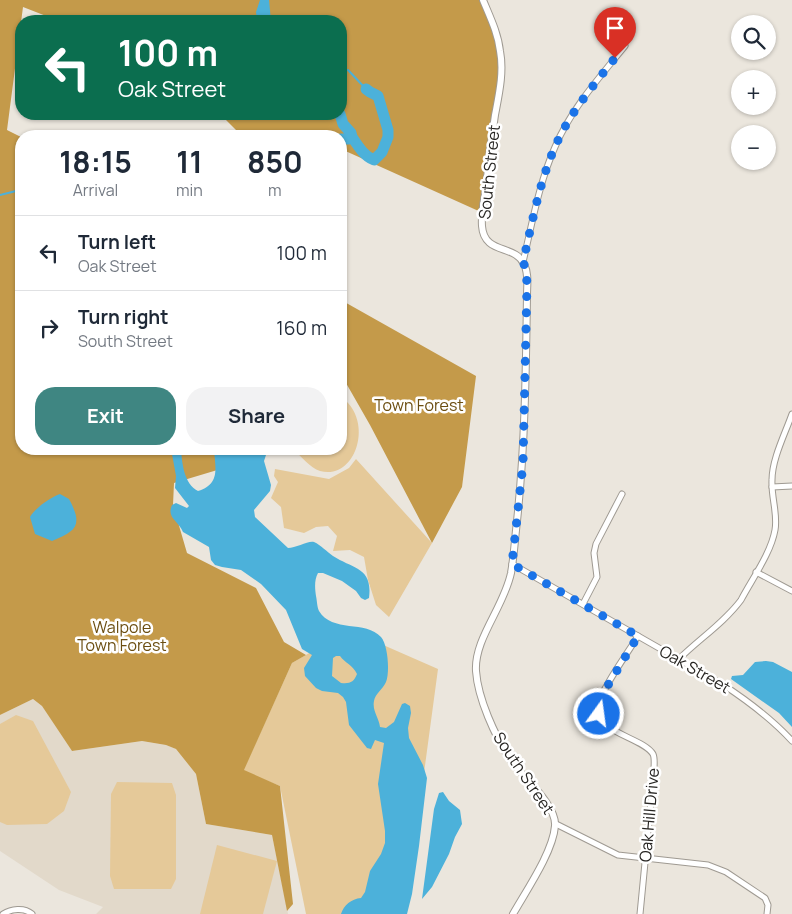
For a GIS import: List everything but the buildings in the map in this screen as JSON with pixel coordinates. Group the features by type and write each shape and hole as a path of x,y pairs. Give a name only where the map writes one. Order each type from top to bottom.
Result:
{"street":[{"name":"South Street","path":"483,0 498,39 501,61 500,86 491,141 483,213 483,230 486,238 492,245 516,255 523,262 526,269 527,284 524,442 512,564 505,595 479,648 476,671 481,694 499,740 518,768 551,808 556,824 546,854 513,914"},
{"path":"523,262 541,188 554,148 586,94 625,46"},
{"path":"679,659 735,608 772,543 776,518 772,487 775,462 792,414"},
{"path":"772,487 792,486"},
{"path":"583,604 597,577 594,553 596,544 622,494"},
{"name":"Oak Street","path":"512,564 722,684 755,705 776,723 792,741"},
{"path":"756,572 792,591"},
{"name":"Oak Hill Drive","path":"638,636 602,695 598,709 606,725 647,748 653,754 654,770 640,914"},
{"path":"556,824 618,856 719,868 765,898 768,905 767,914"},
{"path":"2,912 23,909 32,914"}],"shaded area":[{"path":"347,403 357,420 359,433 357,446 351,458 343,467 333,472 320,471 309,465 299,455 347,455"},
{"path":"356,459 432,543 389,617 376,605 368,580 364,557 350,550 333,551 337,536 328,526 316,527 304,533 284,528 281,507 271,498 278,482 274,476 275,469 329,479 349,468"},
{"path":"349,630 438,669 405,914 306,914 280,786 243,771 292,663"},
{"path":"33,699 42,706 72,751 142,741 166,745 176,749 196,774 206,824 272,835 288,914 96,914 103,907 59,890 0,851 0,715"},
{"path":"16,715 33,721 71,792 64,811 47,824 7,825 0,822 0,724"},
{"path":"117,782 172,783 176,795 176,879 171,889 114,889 110,876 111,794"},
{"path":"217,845 277,861 263,914 200,914"}],"green space":[{"name":"Walpole Town Forest","path":"0,0 483,0 501,61 483,213 347,152 347,130 236,130 226,120 347,120 347,15 44,15 23,7 22,15 15,15 15,68 7,130 15,134 15,455 230,455 224,468 174,483 173,505 187,553 256,588 284,642 306,655 292,663 244,770 280,786 293,904 287,911 272,835 206,824 196,774 176,749 166,745 142,741 72,751 42,706 33,699 0,715"},
{"name":"Town Forest","path":"347,303 476,376 462,487 432,543 347,385"}],"water":[{"path":"260,0 269,0 270,15 256,15"},
{"path":"172,455 182,455 187,478 193,488 198,491 210,484 213,479 215,474 214,455 266,455 264,461 271,485 270,491 254,510 255,517 288,548 314,542 333,556 360,570 368,580 369,598 365,600 342,581 323,573 318,573 315,582 316,593 318,609 325,618 332,622 375,632 383,641 388,659 388,672 385,685 374,701 380,727 386,728 394,722 402,704 405,703 410,706 409,738 423,765 427,778 412,894 407,914 341,914 348,903 361,898 365,892 370,871 381,854 385,843 378,784 384,743 375,740 371,749 367,748 349,725 346,702 343,697 338,693 322,691 316,688 305,676 304,668 312,655 302,649 286,610 261,584 241,570 215,565 211,560 209,547 183,532 171,513 172,505 176,503 187,508 189,506 175,488 176,476","holes":["340,656 357,674 353,681 349,683 341,683 332,676 333,658"]},
{"path":"60,494 69,499 76,515 76,521 72,530 52,541 35,534 30,517 44,503"},
{"path":"755,662 773,662 792,672 792,727 779,713 731,679 732,676 743,675"},
{"path":"443,792 449,801 460,810 462,824 432,887 422,899 434,809 439,793"}],"waterway":[{"path":"348,70 366,89"},
{"path":"352,137 364,153 374,160 382,152 388,137 388,130 378,96 366,89"},
{"path":"342,120 351,133 352,137 347,139"},
{"path":"0,195 15,191"}],"route":[{"path":"599,714 598,704 602,695 638,636 512,564 524,442 527,284 526,269 523,262 541,188 554,148 586,94 615,58"}]}
